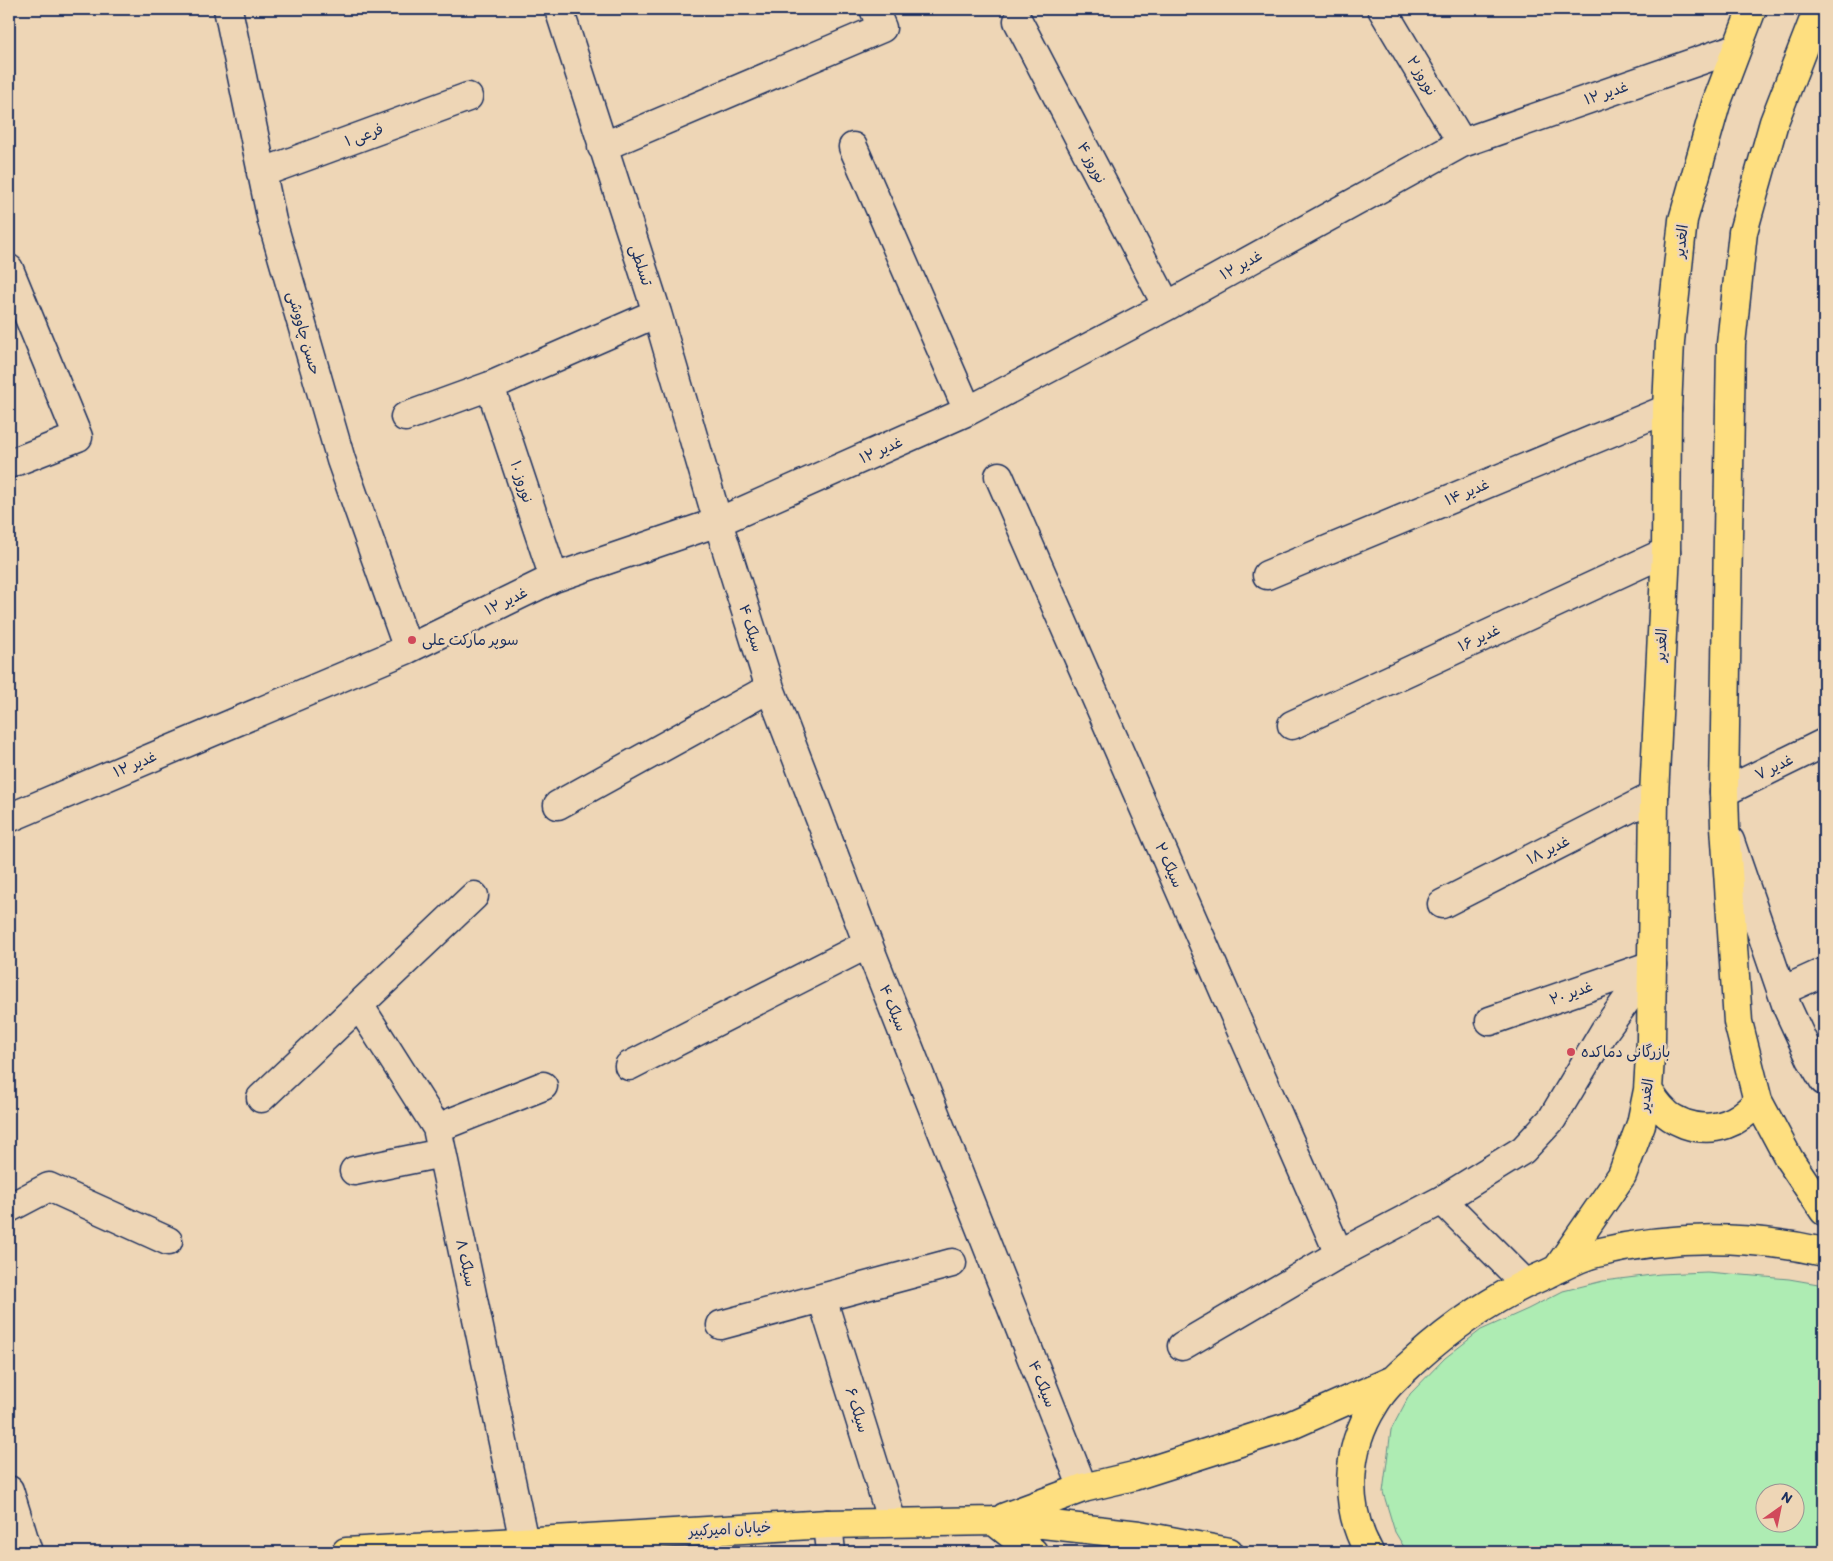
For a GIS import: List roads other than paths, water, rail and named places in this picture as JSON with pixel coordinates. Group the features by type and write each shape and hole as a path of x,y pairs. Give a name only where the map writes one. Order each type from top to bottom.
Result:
{"main road":[{"name":"الغدیر","path":"1557,1269 1622,1175 1641,1124 1648,1090 1651,1040 1654,796 1666,552 1667,408 1670,341 1684,220 1716,104 1752,9"},
{"path":"1818,9 1774,122 1743,232 1731,344 1724,792 1738,1022 1758,1101 1789,1159 1824,1211"},
{"path":"1648,1090 1666,1114 1679,1122 1693,1127 1708,1128 1736,1121 1758,1101"},
{"path":"1369,1552 1362,1540 1354,1513 1350,1485 1353,1456 1361,1429 1374,1404 1392,1381 1435,1342 1463,1320 1524,1284 1557,1269 1593,1254 1630,1246 1694,1239 1728,1239 1762,1241 1824,1252"},
{"path":"994,1521 1083,1488 1134,1476 1287,1427 1392,1381"},
{"path":"994,1521 1034,1552"},
{"name":"خیابان امیرکبیر","path":"346,1552 828,1524 994,1521 1139,1534 1229,1552"}],"street":[{"name":"حسن چاووشی","path":"228,9 272,221 341,460 408,649"},
{"name":"تسلطی","path":"559,9 657,313 718,522"},
{"path":"602,147 882,28 874,9"},
{"name":"نوروز ۲","path":"1382,9 1462,144"},
{"name":"نوروز ۴","path":"1018,21 1167,306"},
{"name":"غدیر ۱۲","path":"9,818 408,649 554,578 718,522 968,411 1167,306 1462,144 1736,48"},
{"name":"فرعی ۱","path":"261,173 468,97"},
{"path":"853,146 968,411"},
{"path":"9,269 78,437 9,464"},
{"path":"405,417 490,386 657,313"},
{"name":"نوروز ۱۰","path":"490,386 554,578"},
{"name":"غدیر ۱۴","path":"1267,575 1667,408"},
{"name":"سیلک ۲","path":"999,476 1339,1254"},
{"name":"سیلک ۴","path":"718,522 770,688 868,944 1083,1488"},
{"name":"غدیر ۱۶","path":"1292,725 1666,552"},
{"path":"558,805 770,688"},
{"name":"غدیر ۷","path":"1724,792 1824,743"},
{"name":"غدیر ۱۸","path":"1442,904 1654,796"},
{"path":"1725,826 1787,1007 1811,1059 1824,1081"},
{"path":"261,1098 474,896"},
{"path":"629,1066 868,944"},
{"path":"1182,1346 1339,1254 1442,1200 1523,1150 1552,1120 1605,1030 1652,965"},
{"name":"غدیر ۲۰","path":"1490,1021 1652,965"},
{"path":"1782,991 1824,972"},
{"name":"سیلک ۸","path":"359,1004 440,1141 524,1542"},
{"path":"354,1170 440,1141 543,1086"},
{"path":"9,1208 49,1187 168,1241"},
{"path":"1442,1200 1524,1284"},
{"path":"721,1325 952,1263"},
{"name":"سیلک ۶","path":"822,1298 892,1522"},
{"path":"9,1490 28,1552"},
{"path":"828,1524 831,1552"},
{"path":"9,1542 17,1552"}],"place":[{"name":"سوپر مارکت علی","path":"412,640"},
{"name":"بازرگانی دماکده","path":"1571,1052"}]}
